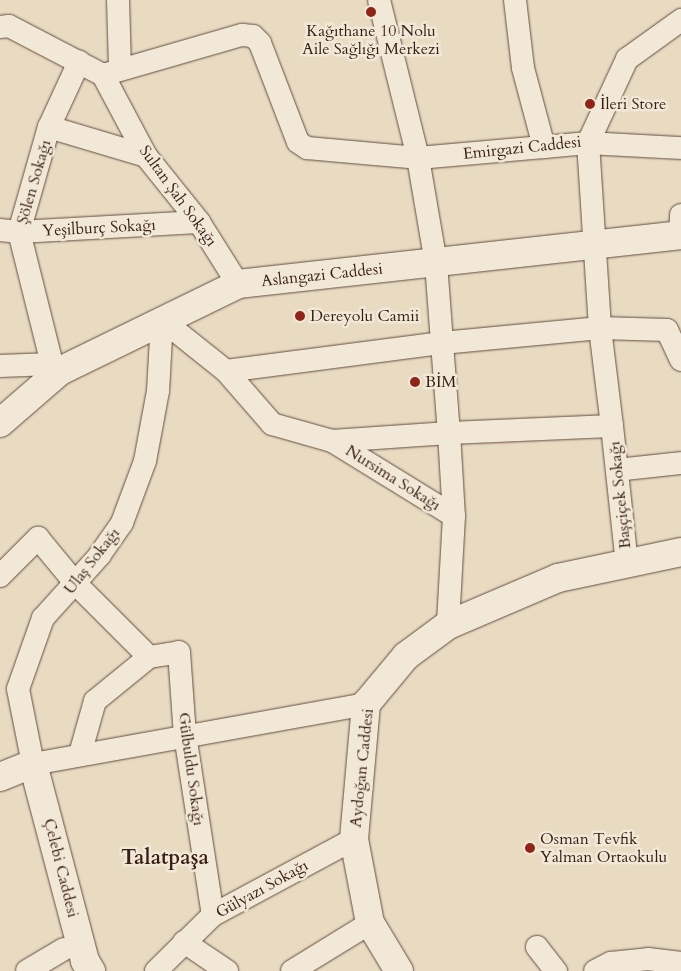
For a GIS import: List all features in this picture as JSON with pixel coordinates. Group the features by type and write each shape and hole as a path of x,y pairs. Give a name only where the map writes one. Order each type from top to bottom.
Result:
{"street":[{"path":"0,27 9,26 79,62 112,71 118,0"},
{"path":"379,0 418,158 436,263 450,433 454,516 448,625"},
{"path":"515,0 523,68 544,147"},
{"name":"Emirgazi Caddesi","path":"112,71 242,35 253,36 260,43 298,142 306,148 418,158 544,147 588,142 627,59 681,20"},
{"name":"Şölen Sokağı","path":"56,368 10,232 49,127 79,62"},
{"name":"Sultan Şah Sokağı","path":"112,71 146,156 199,222 238,284"},
{"path":"49,127 146,156"},
{"path":"588,142 681,148"},
{"name":"Başçiçek Sokağı","path":"588,142 593,245 600,328 627,564"},
{"name":"Yeşilburç Sokağı","path":"10,232 199,222"},
{"name":"Aslangazi Caddesi","path":"0,423 56,368 238,284 593,245 681,228"},
{"path":"162,320 226,372 272,424 332,440 612,426"},
{"name":"Ulaş Sokağı","path":"32,764 9,694 43,618 76,584 122,523 145,461 158,391 162,320"},
{"path":"226,372 442,344 600,328 666,330 681,360"},
{"path":"0,366 56,368"},
{"name":"Nursima Sokağı","path":"332,440 454,516"},
{"path":"617,470 681,462"},
{"path":"0,576 38,538 76,584 149,657 95,701 80,754"},
{"name":"Aydoğan Caddesi","path":"399,971 370,923 354,839 366,704 406,656 448,625 558,578 681,552"},
{"name":"Gülbuldu Sokağı","path":"149,657 179,652 185,734 212,915"},
{"path":"0,777 32,764 80,754 185,734 366,704"},
{"path":"0,762 12,759 32,764"},
{"name":"Çelebi Caddesi","path":"32,764 30,779 70,960"},
{"name":"Çelebi Caddesi","path":"32,764 85,961 90,971"},
{"name":"Gülyazı Sokağı","path":"156,971 212,915 354,839"},
{"path":"292,971 370,923"},
{"path":"184,942 227,971"},
{"path":"538,947 556,971"},
{"path":"595,971 611,963 648,959 681,963"},
{"path":"27,971 70,960"}],"place":[{"name":"Kağıthane 10 Nolu Aile Sağlığı Merkezi","path":"371,12"},
{"name":"İleri Store","path":"590,104"},
{"name":"Dereyolu Camii","path":"300,316"},
{"name":"BİM","path":"415,382"},
{"name":"Osman Tevfik Yalman Ortaokulu","path":"530,848"}],"district":[{"name":"Talatpaşa","path":"165,858"}]}
